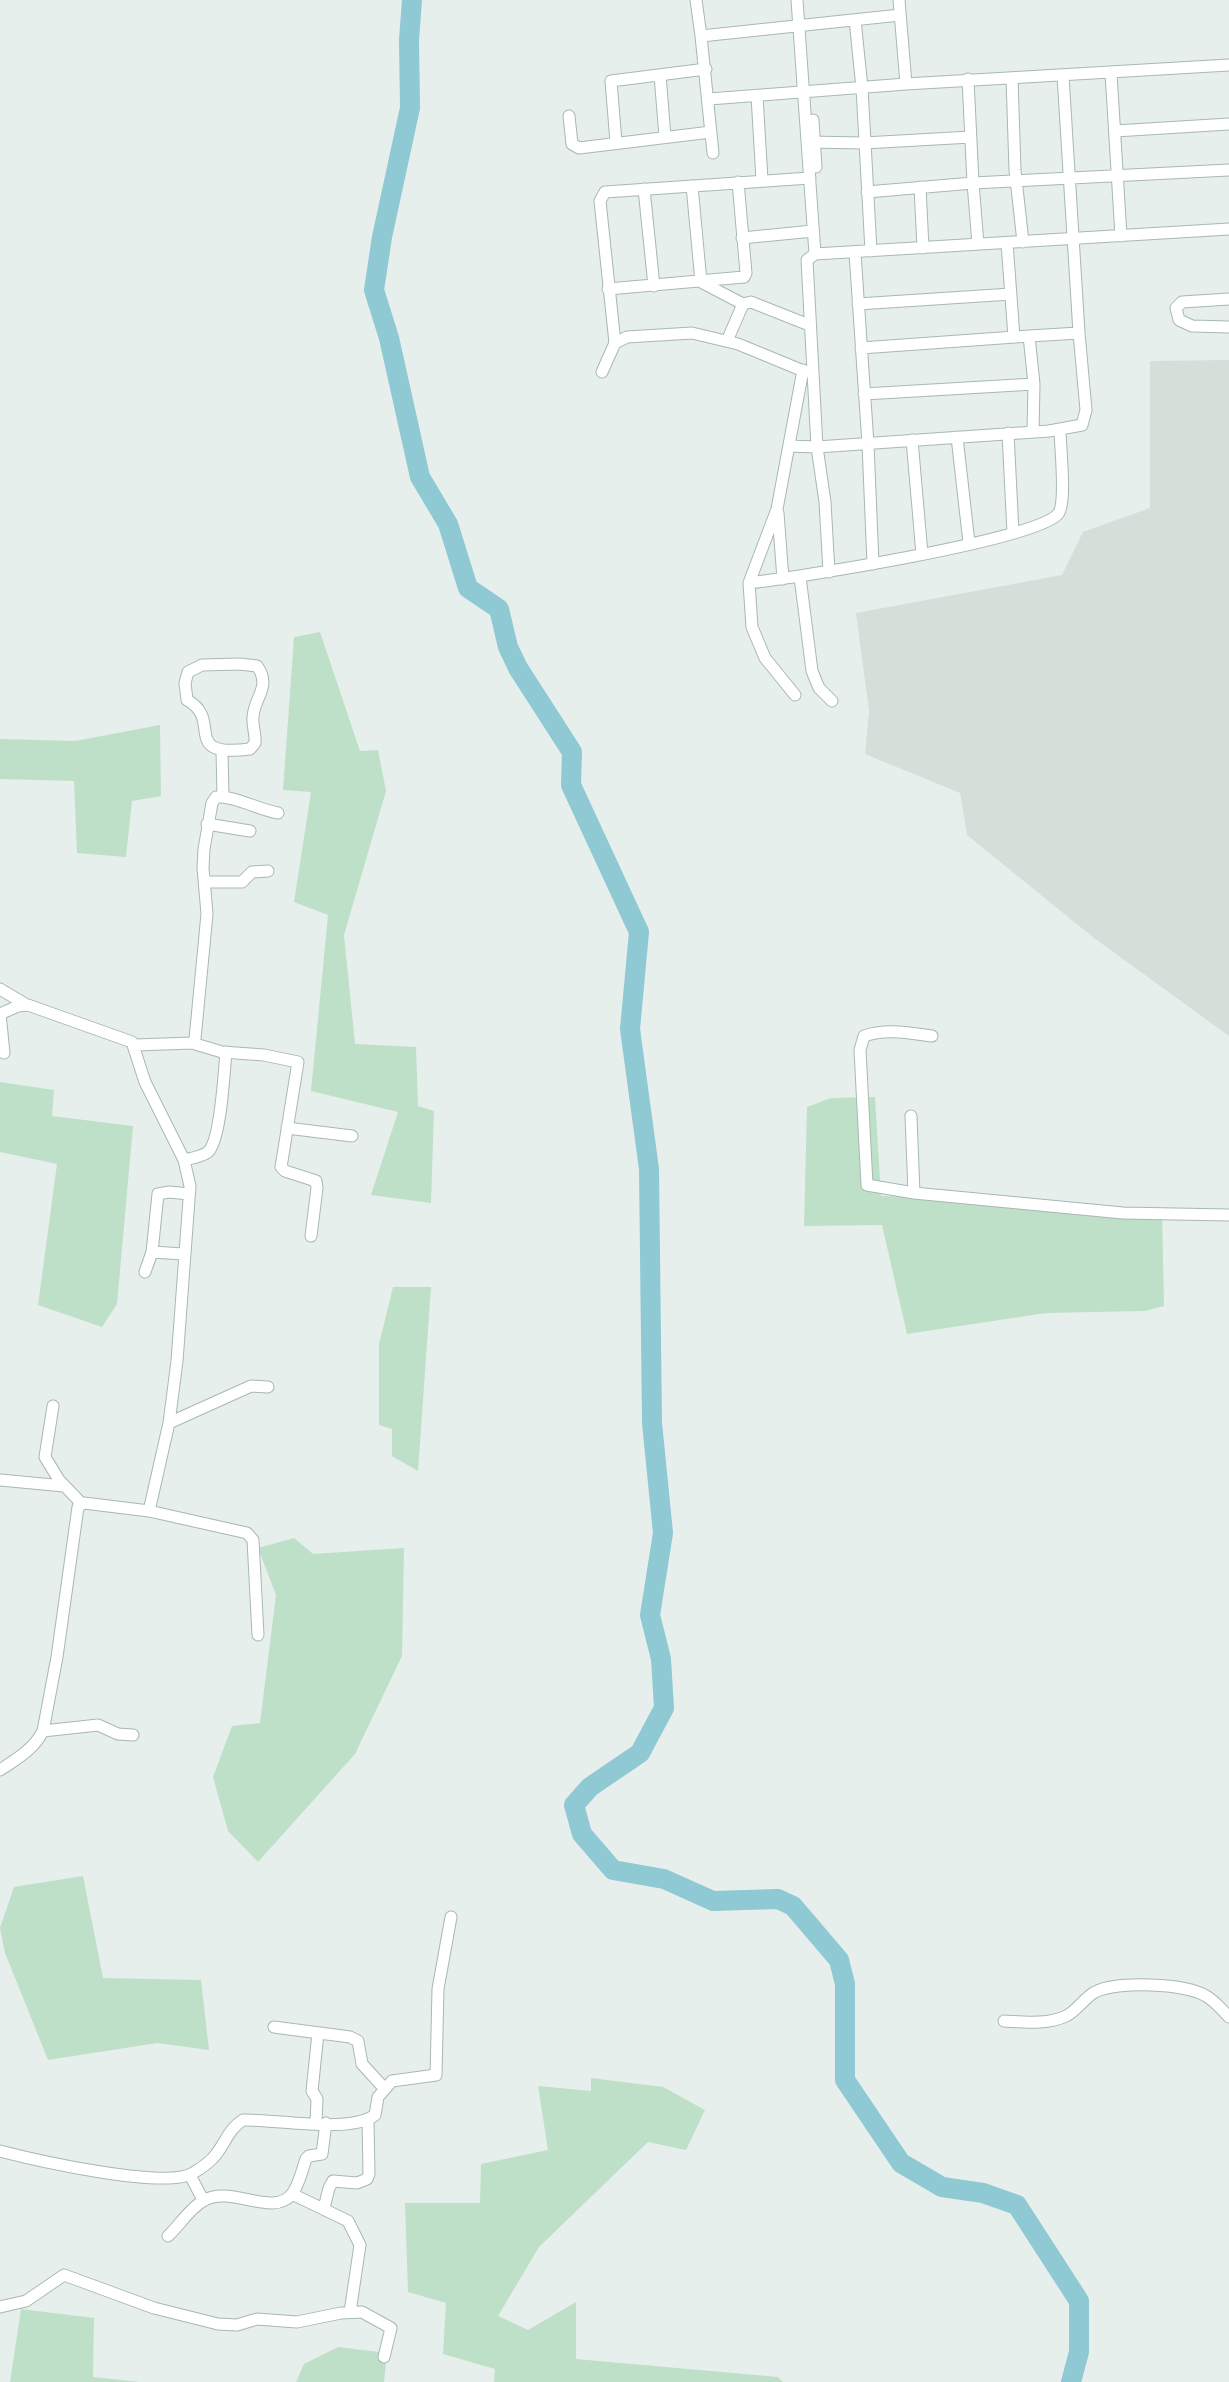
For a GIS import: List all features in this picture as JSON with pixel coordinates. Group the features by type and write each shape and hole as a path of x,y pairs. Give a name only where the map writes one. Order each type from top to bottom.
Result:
{"street":[{"path":"696,0 713,153"},
{"path":"800,0 818,254"},
{"path":"899,0 906,84"},
{"path":"701,36 900,15"},
{"path":"855,20 871,251"},
{"path":"709,99 968,79 1229,65"},
{"path":"616,142 611,81 706,69"},
{"path":"1111,73 1121,236"},
{"path":"660,75 665,137"},
{"path":"789,446 868,444 1060,430 1082,425 1086,410 1063,76"},
{"path":"1012,78 1023,242"},
{"path":"968,79 978,244"},
{"path":"757,96 762,180"},
{"path":"569,116 570,139 574,147 711,132"},
{"path":"1115,131 1229,124"},
{"path":"811,141 864,143 971,137"},
{"path":"811,141 813,231 818,254"},
{"path":"867,192 973,183 1229,170"},
{"path":"602,372 615,343 601,196 605,192 810,178"},
{"path":"608,289 741,278 746,275 738,182"},
{"path":"692,186 701,282"},
{"path":"920,187 923,248"},
{"path":"644,189 654,286"},
{"path":"829,572 826,513 808,373 807,260 818,254 1229,229"},
{"path":"742,238 813,231"},
{"path":"1007,243 1014,337"},
{"path":"855,253 873,564"},
{"path":"701,282 743,304 751,302 809,325"},
{"path":"858,304 1011,294"},
{"path":"1229,299 1182,302 1176,308 1179,320 1192,326 1229,327"},
{"path":"727,341 743,304"},
{"path":"615,343 644,334 692,333 727,341 808,373"},
{"path":"861,348 1079,333"},
{"path":"1029,336 1034,384 1033,432"},
{"path":"795,695 765,658 752,627 749,583 777,509 808,373"},
{"path":"864,394 1034,384"},
{"path":"749,583 800,577 922,554 1013,533 1053,519 1060,512 1060,430"},
{"path":"1008,433 1013,533"},
{"path":"957,437 969,543"},
{"path":"912,440 922,554"},
{"path":"777,509 783,579"},
{"path":"800,577 812,671 819,688 832,701"},
{"path":"202,665 257,666 262,673 263,686 252,721 255,743 250,749 222,751 210,745 203,733 204,717 198,706 187,700 185,683 188,672 202,665"},
{"path":"222,751 223,796"},
{"path":"192,1043 199,1014 207,914 203,868 212,803 216,797 223,796 278,813"},
{"path":"207,824 250,831"},
{"path":"206,882 242,882 252,872 268,871"},
{"path":"0,989 28,1005 128,1039 135,1045 145,1082 189,1175 177,1361 169,1423 149,1511"},
{"path":"4,1053 0,1014 28,1005"},
{"path":"932,1036 894,1031 864,1036 860,1050 867,1185 914,1193 1123,1213 1229,1215"},
{"path":"135,1045 192,1043 226,1052 298,1062 281,1167 312,1179 317,1188 311,1236"},
{"path":"184,1160 203,1155 213,1146 221,1110 226,1052"},
{"path":"911,1116 914,1193"},
{"path":"287,1128 352,1136"},
{"path":"145,1272 152,1252 158,1194 189,1194"},
{"path":"152,1252 183,1254"},
{"path":"169,1423 251,1386 268,1387"},
{"path":"53,1406 44,1453 64,1486 82,1504 149,1511 247,1533 253,1540 258,1635"},
{"path":"0,1480 64,1486"},
{"path":"0,1770 38,1741 43,1731 57,1657 75,1516 82,1504"},
{"path":"43,1731 98,1725 118,1734 133,1735"},
{"path":"0,2151 118,2176 169,2178 190,2175 214,2158 235,2125 243,2120 347,2124 368,2120 375,2115 376,2102 384,2088 397,2079 436,2075 438,1989 451,1917"},
{"path":"1004,2021 1046,2022 1068,2015 1102,1989 1136,1985 1167,1986 1204,1994 1229,2017"},
{"path":"274,2027 358,2041 362,2064 384,2088"},
{"path":"168,2236 203,2200 227,2195 276,2203 292,2194 306,2159 322,2154 321,2123 317,2099 312,2091 318,2033"},
{"path":"324,2208 333,2181 357,2183 367,2179 368,2120"},
{"path":"190,2175 203,2200"},
{"path":"292,2194 348,2221 360,2245 350,2312"},
{"path":"0,2307 26,2301 64,2275 154,2308 228,2325 257,2319 297,2322 362,2312 389,2325 391,2331 384,2357"}],"shaded area":[{"path":"1229,360 1229,1036 1094,938 967,835 960,793 865,754 869,711 856,613 1062,575 1083,532 1150,508 1150,361"}],"green space":[{"path":"320,632 360,751 378,750 386,791 344,935 355,1044 416,1047 418,1106 434,1111 431,1203 371,1195 398,1112 311,1091 328,915 294,902 311,792 283,790 294,637"},
{"path":"160,725 161,796 132,801 126,857 77,853 74,781 0,779 0,739 75,741"},
{"path":"0,1082 54,1090 52,1116 133,1126 117,1304 102,1327 38,1305 57,1164 0,1152"},
{"path":"875,1097 881,1196 1025,1199 1162,1210 1164,1306 1145,1311 1046,1313 907,1334 882,1225 804,1226 807,1107 831,1098"},
{"path":"393,1287 431,1287 418,1471 392,1456 392,1429 379,1425 379,1344"},
{"path":"294,1538 313,1554 404,1548 402,1656 355,1754 258,1862 228,1831 213,1777 232,1726 260,1723 276,1595 258,1548"},
{"path":"83,1876 103,1978 201,1980 209,2050 157,2043 48,2060 5,1953 0,1928 14,1887"},
{"path":"591,2078 663,2087 705,2110 686,2150 648,2142 539,2247 498,2316 528,2330 576,2302 576,2359 778,2377 783,2382 494,2382 495,2369 443,2354 446,2303 408,2292 405,2203 480,2203 481,2164 548,2150 538,2086 591,2091"},
{"path":"21,2309 94,2318 93,2377 139,2382 10,2382"},
{"path":"338,2347 387,2353 384,2382 296,2382 304,2364"}],"waterway":[{"path":"412,0 410,108 382,237 374,290 389,338 420,477 448,524 468,588 499,609 508,647 518,668 572,752 571,785 639,932 630,1029 649,1169 652,1423 663,1533 650,1615 661,1659 664,1708 640,1753 590,1787 574,1805 582,1834 613,1870 664,1879 713,1901 778,1899 793,1906 839,1960 845,1984 845,2080 901,2163 942,2187 983,2193 1017,2205 1079,2301 1079,2352 1071,2382"}]}
